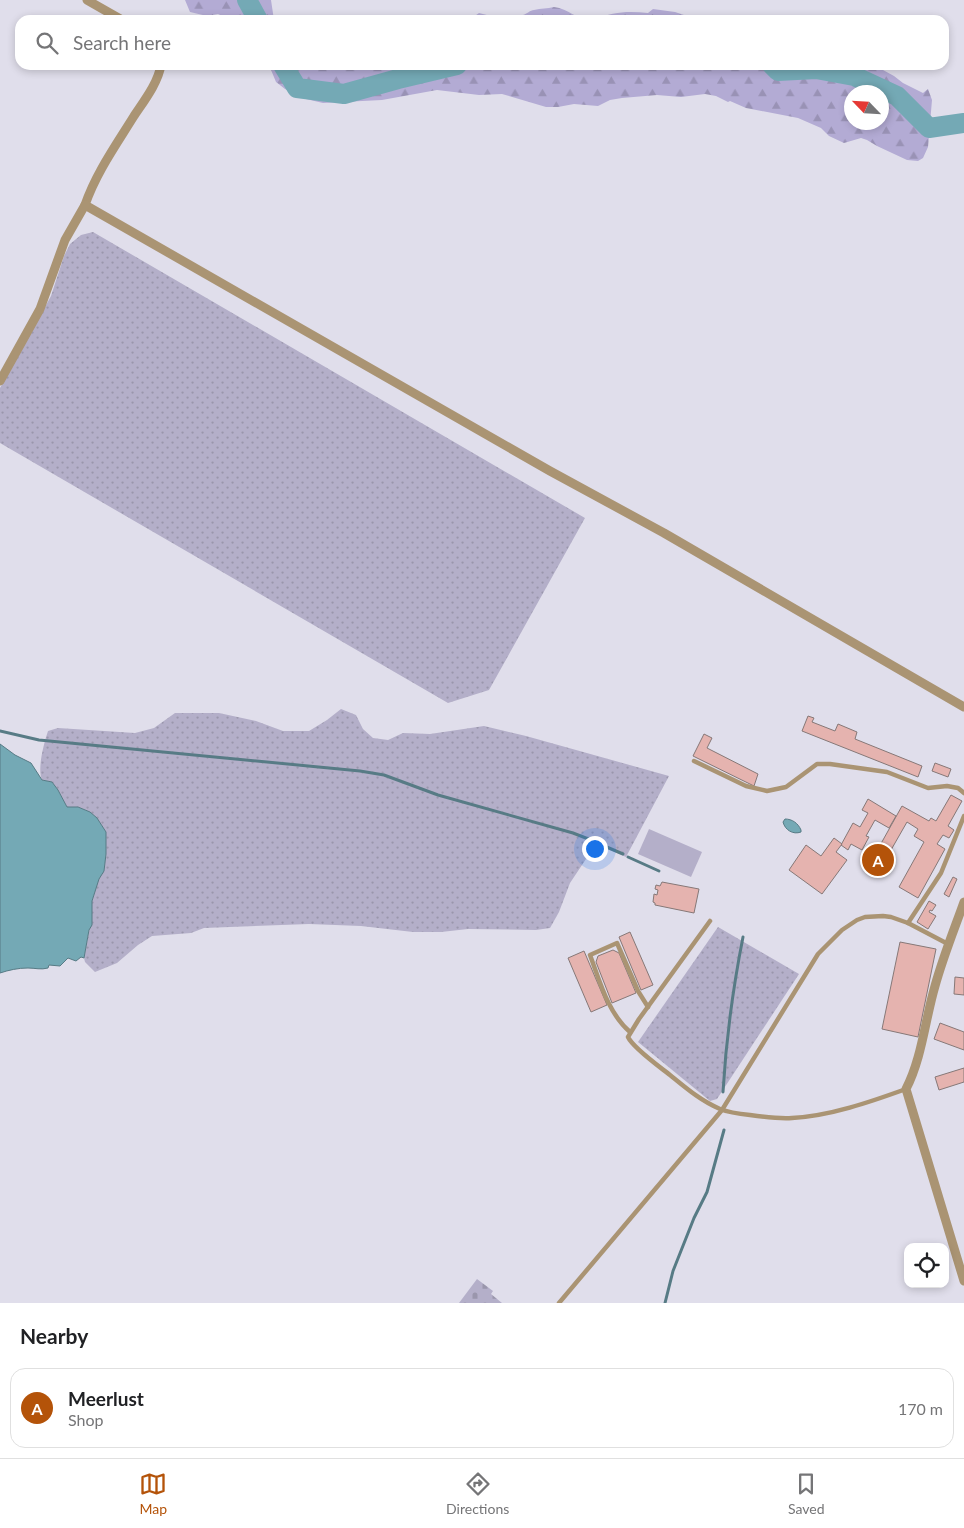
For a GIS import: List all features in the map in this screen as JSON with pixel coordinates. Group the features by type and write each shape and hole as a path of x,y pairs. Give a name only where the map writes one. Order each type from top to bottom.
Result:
{"street":[{"path":"88,0 114,15"},
{"path":"0,381 40,309 65,240 90,190 160,70"},
{"path":"84,205 498,442 664,532 964,707"},
{"path":"964,902 948,944 935,986 919,1052 906,1089 964,1281"}],"lane":[{"path":"694,761 746,786 767,791 786,787 817,764 881,771 928,788 948,786 958,788 964,793"},
{"path":"908,923 941,873 964,816"},
{"path":"559,1303 722,1110 818,954 842,930 857,920 874,916 891,917 908,923 948,944"},
{"path":"710,921 628,1037 662,1069 699,1098 722,1110 772,1118 793,1118 832,1111 906,1089"},
{"path":"630,1032 619,1023 609,1004 590,955 617,943 638,991 648,1007"}],"green space":[{"path":"185,0 271,0 273,15 203,15 190,12"},
{"path":"554,7 574,15 522,15 533,10"},
{"path":"653,9 684,15 608,15 628,12 648,13"},
{"path":"271,70 883,70 923,93 928,89 932,100 928,147 923,158 918,161 907,160 861,138 844,143 829,136 821,128 798,118 746,108 716,96 705,94 681,97 657,95 622,98 610,100 598,106 574,104 558,107 546,107 502,94 479,95 437,90 382,100 323,103 306,99 285,89 276,82"},
{"path":"93,232 585,518 489,690 448,703 0,443 0,388 51,296 64,256 70,244 81,235"},
{"path":"341,709 356,715 363,729 373,738 388,740 403,733 430,734 484,726 669,776 626,857 596,844 570,883 559,912 550,928 536,930 468,929 441,932 413,932 361,926 309,924 204,928 191,933 152,936 117,963 95,972 85,962 84,958 92,916 92,901 99,878 104,871 106,832 97,818 90,812 78,807 67,807 52,782 42,780 40,769 48,731 58,728 135,733 154,728 175,713 219,713 256,721 283,731 309,731"},
{"path":"649,829 702,852 691,877 638,854"},
{"path":"718,927 799,974 717,1099 710,1101 638,1042"},
{"path":"477,1279 493,1291 491,1294 502,1303 459,1303"}],"water":[{"path":"0,744 15,755 31,763 42,780 52,782 67,807 78,807 90,812 97,818 106,832 104,871 99,879 92,901 92,925 89,930 84,958 81,957 76,961 68,958 60,966 49,965 45,969 21,968 0,973"},
{"path":"785,819 796,823 801,832 795,833 787,829 783,822"}],"building":[{"path":"808,716 814,718 812,722 835,731 838,724 857,732 855,739 922,766 918,777 802,731"},
{"path":"704,734 712,738 707,748 758,774 754,786 693,756"},
{"path":"935,763 951,769 948,777 932,771"},
{"path":"951,795 962,801 948,826 954,830 949,838 943,835 937,844 945,849 918,898 899,887 924,842 914,836 918,829 907,822 879,871 869,865 902,806 929,821 931,818 936,821"},
{"path":"868,799 896,816 889,828 875,820 866,836 869,837 862,850 851,844 848,850 841,845 853,823 860,827 868,813 862,810"},
{"path":"834,838 842,844 836,852 847,860 822,894 789,870 806,845 821,856"},
{"path":"953,877 957,879 949,897 944,894"},
{"path":"662,882 699,889 694,913 655,905 653,902 654,894 657,895 658,890 655,889 656,885 660,886"},
{"path":"929,901 936,905 929,912 936,916 928,929 917,922"},
{"path":"630,932 653,985 641,990 619,937"},
{"path":"900,942 936,949 918,1037 882,1029"},
{"path":"613,950 619,953 636,993 612,1003 596,962 598,956"},
{"path":"584,951 607,1005 591,1012 568,958"},
{"path":"955,977 964,978 964,995 954,994"},
{"path":"940,1023 964,1032 964,1050 934,1039"},
{"path":"964,1068 964,1082 939,1090 935,1077"}],"waterway":[{"path":"247,0 255,15"},
{"path":"286,70 297,88 344,94 436,70"},
{"path":"777,70 797,70"},
{"path":"821,70 854,76 897,96 929,128 964,123"},
{"path":"0,731 39,740 360,771 384,775 438,795 573,833 591,840"},
{"path":"602,845 623,854"},
{"path":"628,857 659,871"},
{"path":"723,1092 730,1014 743,937"},
{"path":"665,1303 673,1271 694,1218 707,1192 724,1130"}],"place":[{"name":"Meerlust","path":"878,860"}]}
